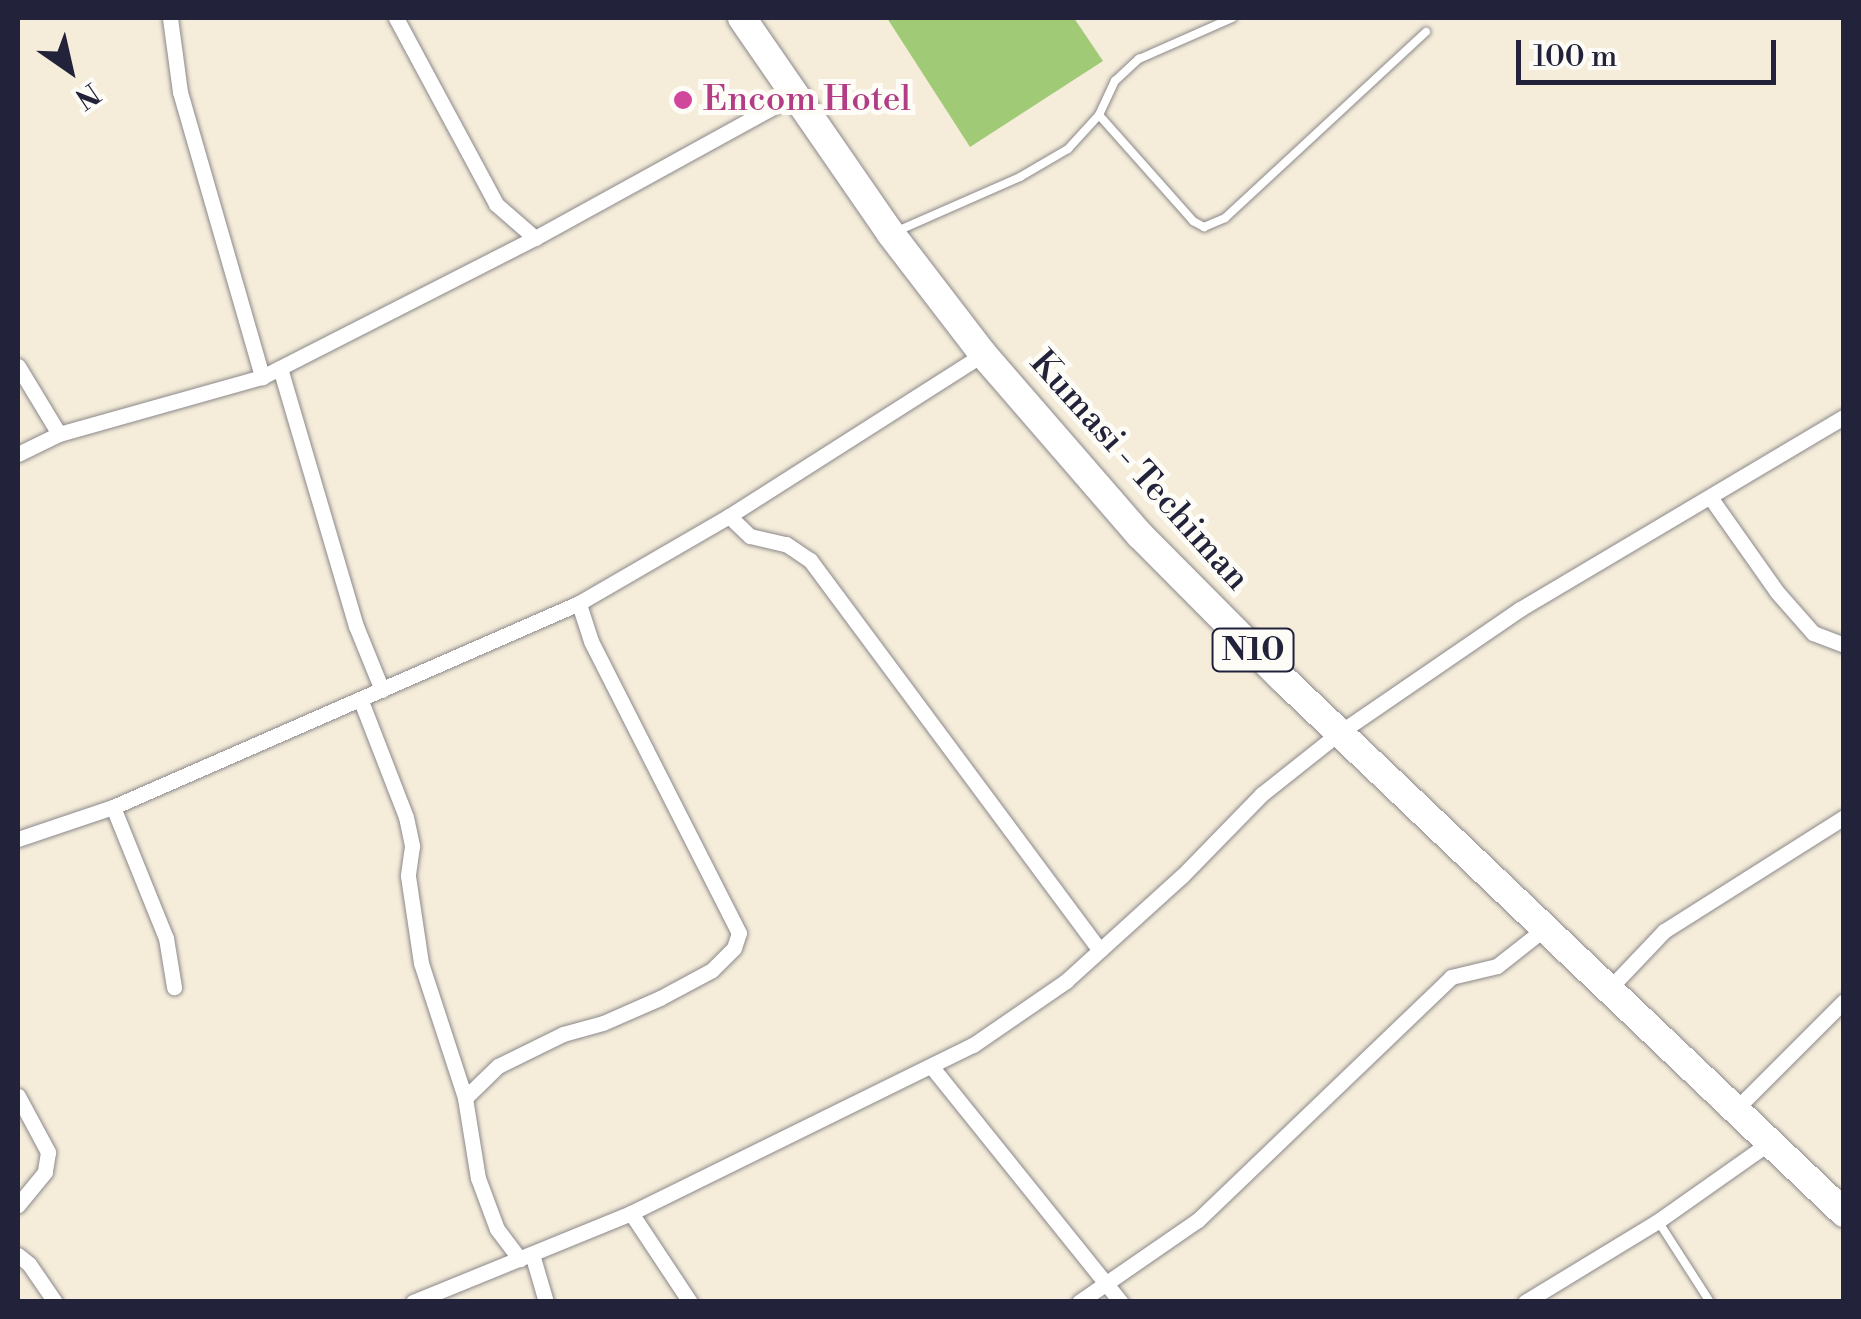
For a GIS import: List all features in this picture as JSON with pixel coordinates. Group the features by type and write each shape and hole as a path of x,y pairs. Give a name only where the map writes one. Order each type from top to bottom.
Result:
{"highway":[{"name":"Kumasi - Techiman","path":"742,18 891,234 983,354 1185,583 1844,1214"}],"street":[{"path":"170,18 180,92 262,377"},
{"path":"396,18 496,204 535,238"},
{"path":"18,454 60,434 262,377 535,238 795,95"},
{"path":"18,839 113,808 579,603 729,516 983,354"},
{"path":"18,366 60,434"},
{"path":"280,368 356,626 382,690"},
{"path":"412,1302 631,1213 931,1066 1034,1006 1182,876 1262,794 1339,733 1520,609 1844,417"},
{"path":"1710,496 1777,592 1813,632 1844,645"},
{"path":"729,516 750,536 786,544 810,560 1100,950"},
{"path":"465,1098 479,1079 498,1066 564,1034 646,1004 712,970 734,948 739,932 591,641 579,603"},
{"path":"361,701 406,818 412,846 408,876 421,964 465,1098 486,1204 526,1256 546,1302"},
{"path":"113,808 166,938 174,987"},
{"path":"1608,990 1664,931 1844,817"},
{"path":"1079,1302 1198,1220 1451,977 1498,966 1544,930"},
{"path":"1735,1110 1844,1001"},
{"path":"931,1066 1121,1302"},
{"path":"18,1096 46,1142 48,1163 18,1205"},
{"path":"1525,1302 1658,1221 1769,1143"},
{"path":"631,1213 690,1302"},
{"path":"18,1256 30,1264 55,1302"}],"lane":[{"path":"891,234 1020,177 1068,149 1100,115 1115,81 1139,60 1232,18"},
{"path":"1100,115 1192,221 1204,228 1225,218 1426,32"},
{"path":"1658,1221 1710,1302"}],"green space":[{"path":"887,18 1074,18 1103,61 970,147"}],"place":[{"name":"Encom Hotel","path":"683,100"}]}
